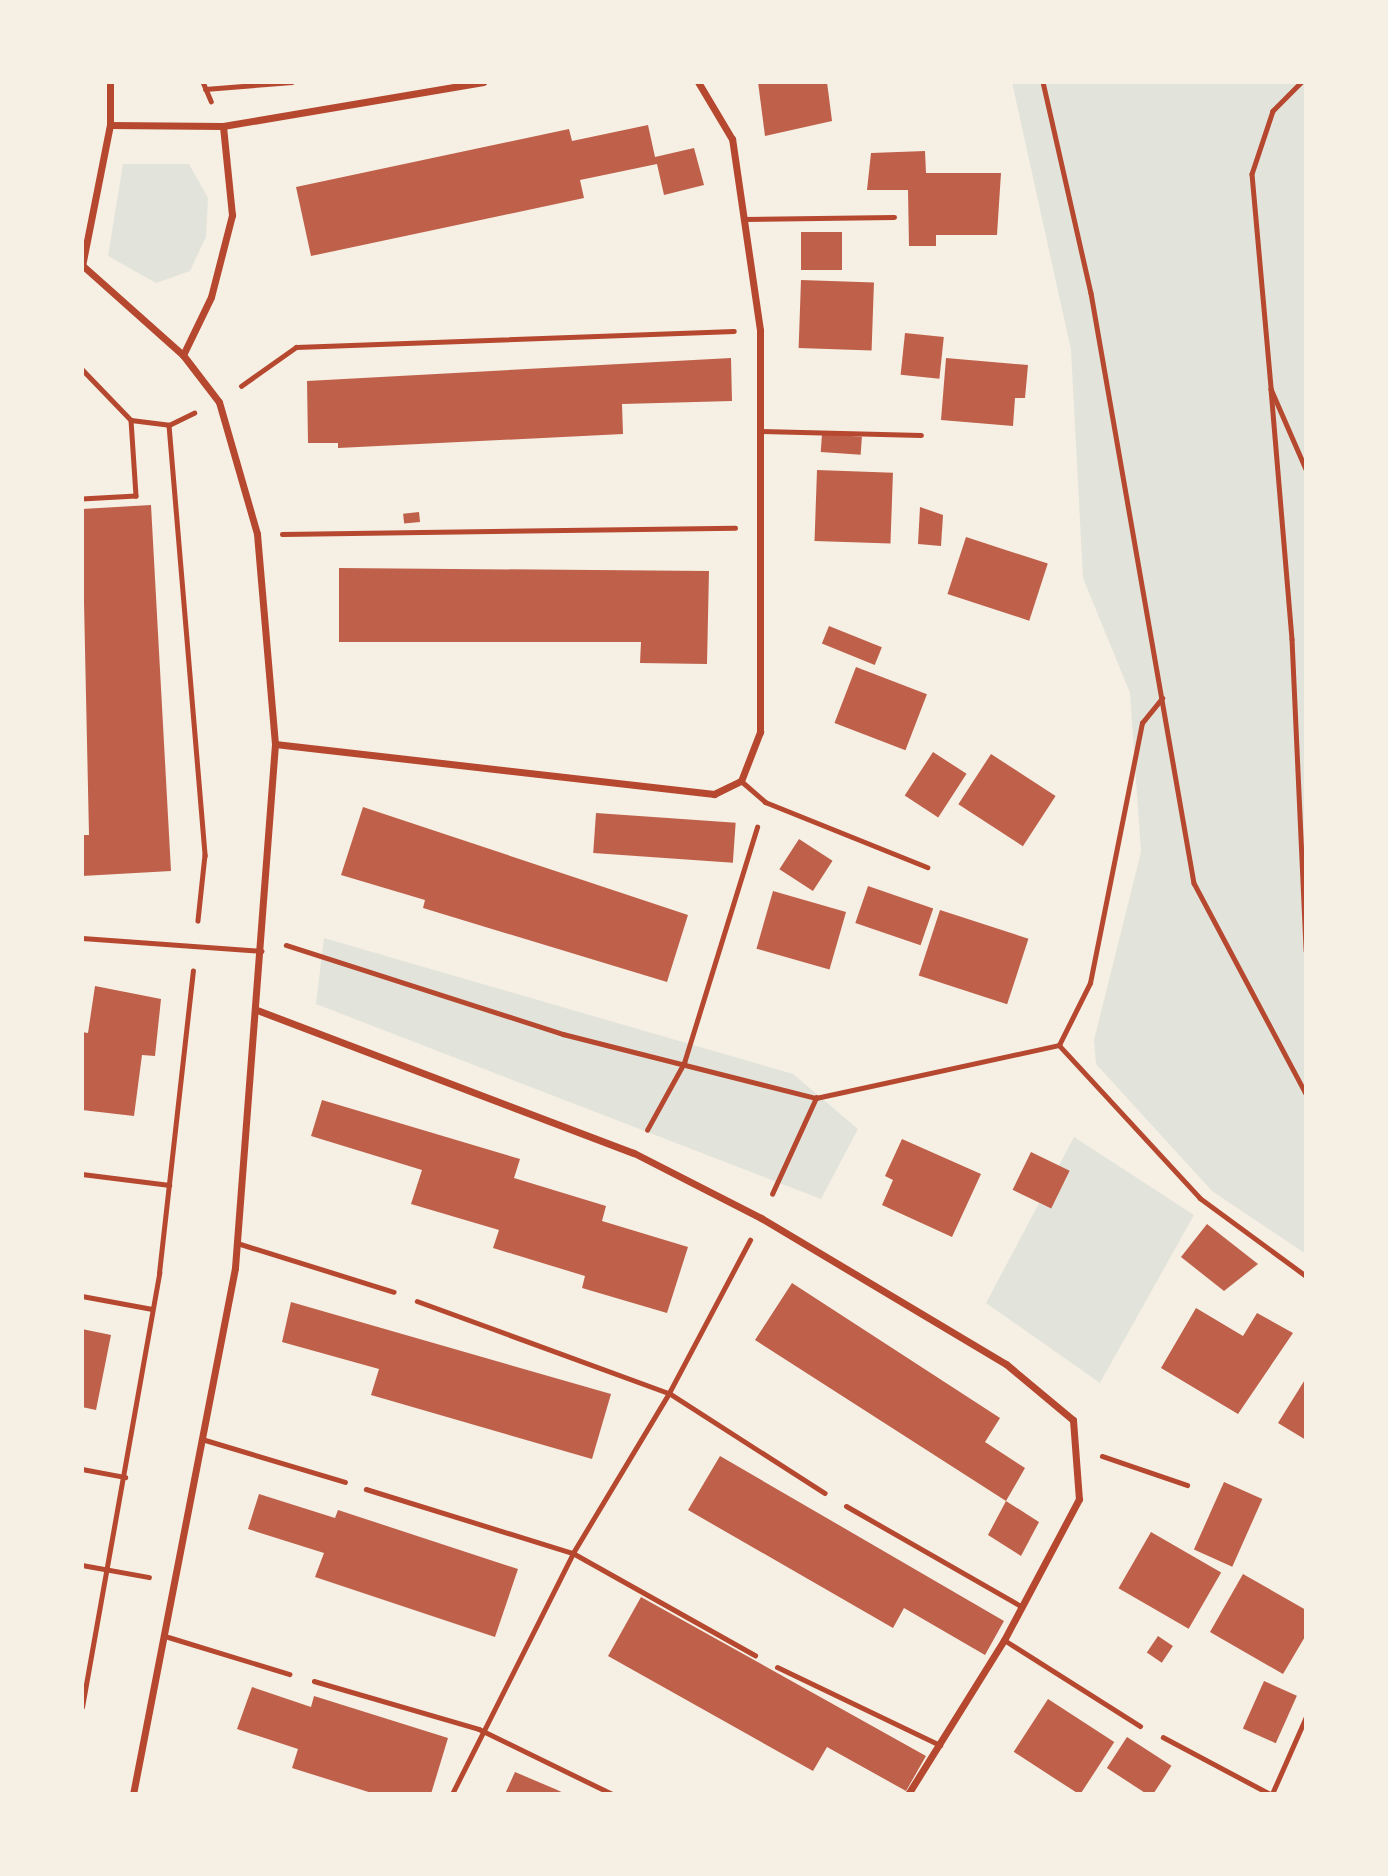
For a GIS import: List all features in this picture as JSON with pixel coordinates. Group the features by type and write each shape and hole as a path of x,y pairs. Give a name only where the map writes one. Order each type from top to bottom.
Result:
{"street":[{"path":"110,82 110,125 82,266 183,355 219,402 257,534 275,744 262,951 237,1243 205,1440 168,1637 133,1794"},
{"path":"110,125 223,126 483,82"},
{"path":"275,744 714,793 741,781 760,732 760,330 732,139 698,82"},
{"path":"183,355 211,297 232,215 223,126"},
{"path":"257,1010 634,1153 761,1218 1006,1364 1073,1420 1079,1499 1004,1640 908,1794"}],"lane":[{"path":"744,219 894,217"},
{"path":"759,431 921,435"},
{"path":"741,781 765,802 927,867"},
{"path":"82,937 262,951"},
{"path":"237,1243 394,1292"},
{"path":"205,1440 345,1482"},
{"path":"846,1506 1022,1607"},
{"path":"168,1637 289,1674"},
{"path":"1004,1640 1140,1726"},
{"path":"777,1667 940,1745"}],"path":[{"path":"205,89 292,82"},
{"path":"1043,82 1091,293 1194,883 1306,1094"},
{"path":"1302,82 1273,111 1252,174 1292,639 1306,951"},
{"path":"82,369 131,420 169,425 219,402 296,347 760,330"},
{"path":"1271,389 1306,469"},
{"path":"82,499 136,496 131,420"},
{"path":"82,1707 109,1570 152,1309 169,1185 205,855 169,425"},
{"path":"257,534 760,528"},
{"path":"1059,1045 1090,983 1142,723 1163,698"},
{"path":"634,1153 684,1063 765,802"},
{"path":"263,937 563,1034 816,1098 1059,1045"},
{"path":"1059,1045 1200,1198 1306,1276"},
{"path":"452,1794 479,1729 573,1553 669,1393 761,1218 816,1098"},
{"path":"82,1174 169,1185"},
{"path":"394,1292 669,1393 846,1506"},
{"path":"82,1296 152,1309"},
{"path":"1075,1446 1187,1485"},
{"path":"82,1469 125,1477"},
{"path":"345,1482 573,1553 777,1667"},
{"path":"82,1565 178,1582"},
{"path":"289,1674 479,1729 612,1794"},
{"path":"1140,1726 1271,1794 1306,1717"}],"shaded area":[{"path":"1012,82 1306,82 1306,1254 1212,1191 1096,1064 1094,1040 1141,852 1130,693 1083,578 1071,350"},
{"path":"123,164 189,164 208,198 206,237 190,271 156,283 108,256"},
{"path":"324,938 793,1074 858,1129 821,1199 316,1004"},
{"path":"1074,1137 1194,1215 1100,1383 986,1303"}],"building":[{"path":"758,82 827,82 832,121 765,136"},
{"path":"648,125 655,157 694,148 704,185 664,195 657,164 580,180 584,198 311,256 296,187 569,129 572,141"},
{"path":"925,151 926,173 1001,173 997,235 936,235 936,246 909,246 908,190 867,190 871,153"},
{"path":"801,232 842,232 842,270 801,270"},
{"path":"801,280 874,283 872,351 799,348"},
{"path":"905,333 944,337 939,379 901,375"},
{"path":"731,358 732,401 622,404 623,434 338,448 338,443 308,443 307,381"},
{"path":"946,358 1028,365 1025,398 1015,398 1013,426 941,420"},
{"path":"822,434 862,437 861,455 821,452"},
{"path":"817,470 893,473 890,544 815,541"},
{"path":"151,505 171,871 82,876 82,835 89,835 82,509"},
{"path":"920,507 943,515 941,546 918,544"},
{"path":"419,512 420,522 404,524 403,514"},
{"path":"966,537 1048,564 1029,621 947,594"},
{"path":"339,568 709,571 707,664 640,663 641,642 339,642"},
{"path":"829,626 882,647 875,665 822,644"},
{"path":"856,667 927,694 905,750 834,723"},
{"path":"933,752 967,774 938,817 905,796"},
{"path":"991,754 1056,796 1023,846 958,804"},
{"path":"363,807 688,915 667,982 423,908 425,900 341,875"},
{"path":"596,813 736,823 733,863 593,853"},
{"path":"799,839 833,861 813,891 779,869"},
{"path":"868,886 933,908 921,945 855,923"},
{"path":"773,891 846,912 830,970 756,949"},
{"path":"940,910 1028,939 1007,1004 919,976"},
{"path":"95,986 161,999 155,1056 142,1055 134,1116 82,1110 82,1032 88,1033"},
{"path":"322,1100 520,1159 514,1178 606,1206 602,1221 688,1247 667,1313 582,1288 585,1276 493,1248 499,1230 411,1204 422,1170 311,1136"},
{"path":"902,1139 981,1174 952,1237 882,1205 893,1180 885,1176"},
{"path":"1031,1152 1070,1171 1051,1209 1013,1190"},
{"path":"1207,1224 1258,1264 1224,1291 1181,1257"},
{"path":"792,1283 1000,1418 985,1442 1025,1468 1006,1501 755,1340"},
{"path":"291,1302 611,1394 592,1459 371,1395 379,1369 282,1342"},
{"path":"1196,1308 1243,1336 1257,1313 1293,1333 1238,1414 1161,1368"},
{"path":"82,1329 111,1335 96,1410 82,1407"},
{"path":"1306,1378 1306,1440 1278,1423"},
{"path":"720,1456 1004,1621 985,1655 904,1608 893,1628 688,1510"},
{"path":"1224,1482 1262,1499 1232,1567 1194,1550"},
{"path":"259,1494 335,1518 338,1510 518,1569 495,1637 315,1577 324,1553 248,1529"},
{"path":"1006,1501 1039,1522 1021,1556 988,1535"},
{"path":"1151,1532 1221,1572 1189,1629 1118,1588"},
{"path":"1243,1574 1306,1610 1306,1635 1283,1674 1210,1632"},
{"path":"641,1597 926,1756 906,1791 827,1747 813,1771 608,1656"},
{"path":"1158,1636 1173,1646 1162,1663 1147,1653"},
{"path":"1264,1681 1297,1696 1276,1743 1243,1729"},
{"path":"252,1687 311,1707 314,1696 448,1738 431,1794 375,1794 292,1768 298,1749 237,1729"},
{"path":"1048,1699 1114,1742 1081,1794 1014,1752"},
{"path":"1127,1737 1171,1766 1153,1794 1147,1794 1107,1768"},
{"path":"515,1772 555,1789 566,1794 505,1794"}]}
